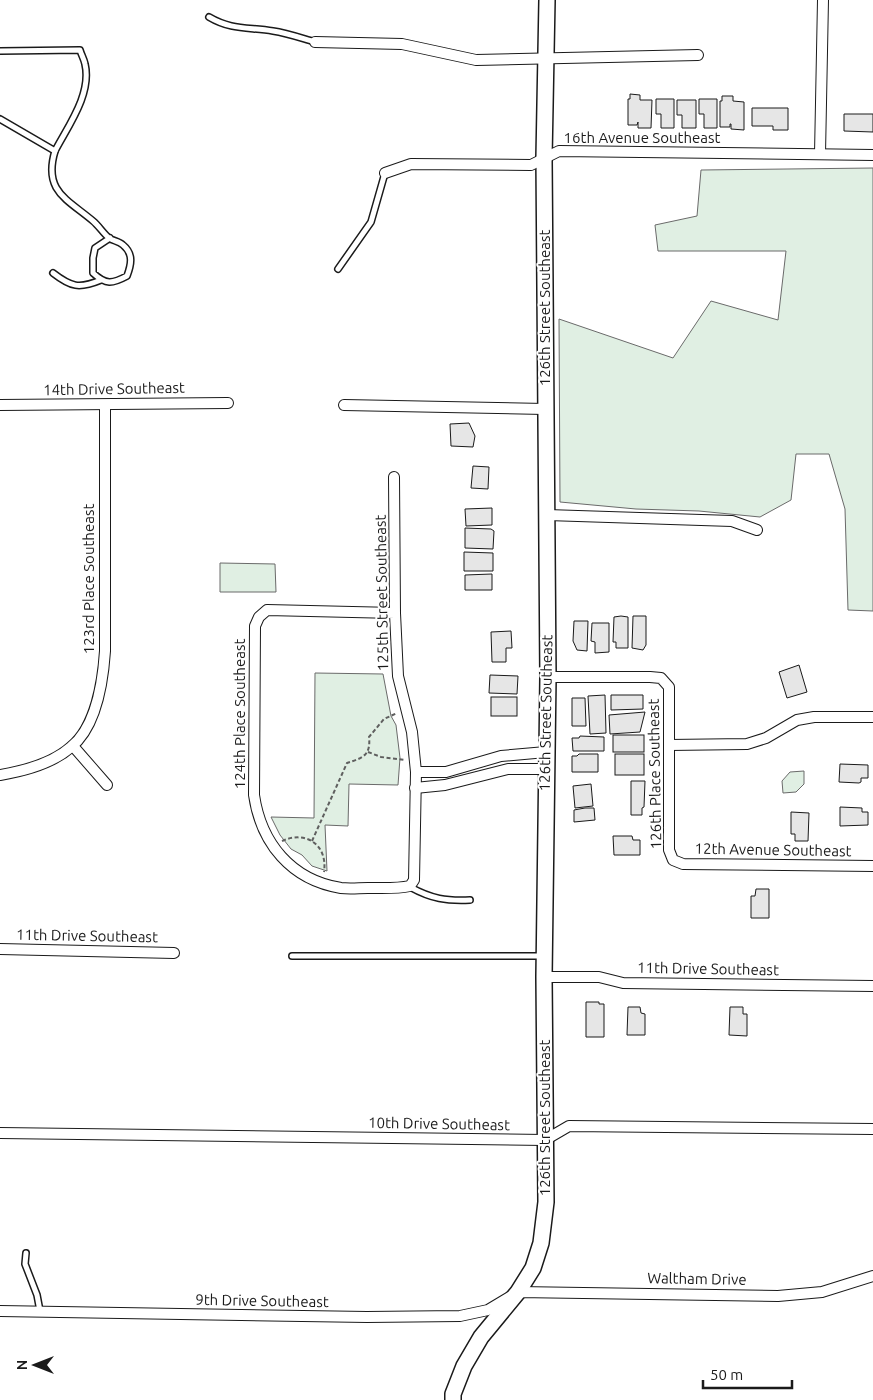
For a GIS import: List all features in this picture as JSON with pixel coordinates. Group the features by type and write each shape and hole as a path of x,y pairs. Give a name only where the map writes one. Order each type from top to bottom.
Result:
{"street":[{"name":"126th Street Southeast","path":"453,1400 453,1394 464,1366 481,1337 518,1292 533,1268 541,1243 546,1202 544,956 548,677 544,158 547,0"},
{"path":"820,154 823,0"},
{"path":"315,42 402,44 476,60 698,55"},
{"name":"16th Avenue Southeast","path":"385,173 410,164 531,165 559,151 873,155"},
{"name":"14th Drive Southeast","path":"0,405 228,403"},
{"path":"344,404 545,409"},
{"name":"123rd Place Southeast","path":"73,746 94,711 103,678 105,651 105,405"},
{"name":"125th Street Southeast","path":"394,477 395,613 398,676 412,732 416,772 415,870 414,880 410,886"},
{"path":"547,515 732,521 758,530"},
{"name":"124th Place Southeast","path":"273,846 264,831 254,795 255,626 259,617 267,610 395,613"},
{"name":"126th Place Southeast","path":"548,677 650,677 660,678 669,686 669,850 673,860"},
{"path":"669,745 747,744 766,738 796,720 814,717 873,717"},
{"path":"0,775 44,763 63,754 73,746 107,785"},
{"path":"416,772 446,772 500,756 546,752"},
{"path":"415,788 444,786 508,769 546,769"},
{"path":"273,846 277,853 296,869 316,880 342,888 398,889 410,886"},
{"name":"12th Avenue Southeast","path":"673,860 683,864 873,866"},
{"name":"11th Drive Southeast","path":"0,949 174,952"},
{"name":"11th Drive Southeast","path":"544,977 599,977 623,983 873,986"},
{"path":"545,1140 569,1126 873,1129"},
{"name":"10th Drive Southeast","path":"0,1133 545,1140"},
{"name":"Waltham Drive","path":"518,1292 778,1296 822,1292 873,1276"},
{"name":"9th Drive Southeast","path":"0,1311 367,1318 460,1316 488,1310 518,1292"}],"lane":[{"path":"209,17 220,24 236,28 274,31 315,42"},
{"path":"0,51 80,50 86,65 85,89 75,114 55,151 52,178 57,192 96,223 110,238 123,244 129,252 132,262 127,276 114,283 101,280 93,273 93,258 96,248 110,238"},
{"path":"0,119 55,151"},
{"path":"338,269 371,222 385,173"},
{"path":"53,273 68,284 89,286 101,280"},
{"path":"410,886 427,896 448,901 470,900"},
{"path":"292,956 544,956"},
{"path":"26,1252 25,1264 38,1295 40,1312"}],"path":[{"path":"312,841 348,763 361,759 368,752 370,746 369,737 384,719 406,708"},
{"path":"368,752 396,760 415,760"},
{"path":"273,846 297,836 315,842 321,850 325,862 322,882"}],"green space":[{"path":"873,168 873,611 848,610 845,509 829,454 796,454 791,500 760,517 560,502 559,319 673,358 711,301 778,320 786,251 658,251 655,225 697,216 701,170"},
{"path":"220,563 275,564 276,592 220,592"},
{"path":"315,673 383,674 391,716 396,725 400,758 398,785 349,784 348,826 325,825 327,871 312,866 302,855 291,849 280,835 271,817 314,818"},
{"path":"804,771 804,784 796,792 783,793 782,781 790,772"}],"building":[{"path":"630,94 640,95 640,100 652,100 651,128 638,128 638,122 637,125 628,125 628,99 630,99"},
{"path":"722,96 733,96 733,101 744,102 744,130 731,129 731,124 730,127 720,127 720,101 722,101"},
{"path":"656,99 674,99 674,128 661,128 661,114 656,114"},
{"path":"699,99 717,99 717,128 704,128 704,114 699,114"},
{"path":"677,100 696,100 696,128 682,128 682,115 677,115"},
{"path":"752,108 788,108 788,130 773,130 773,126 752,126"},
{"path":"844,114 873,114 873,132 844,131"},
{"path":"469,423 475,436 473,447 451,446 450,424"},
{"path":"473,466 489,467 488,489 471,488"},
{"path":"492,508 492,525 466,526 465,509"},
{"path":"465,528 491,529 494,531 493,549 465,548"},
{"path":"464,552 493,553 493,571 464,571"},
{"path":"492,574 492,590 465,590 465,575"},
{"path":"633,616 646,616 646,645 643,650 632,648"},
{"path":"614,617 628,617 628,648 616,648 616,642 613,642"},
{"path":"574,621 588,621 587,651 577,650 573,641"},
{"path":"592,623 609,623 609,652 595,653 595,642 591,641"},
{"path":"511,631 512,648 506,648 506,662 492,662 491,632"},
{"path":"799,665 807,692 787,698 779,672"},
{"path":"490,675 518,676 517,694 489,693"},
{"path":"605,695 606,733 590,734 588,696"},
{"path":"611,695 643,695 643,709 611,710"},
{"path":"491,697 517,697 517,716 491,716"},
{"path":"572,698 585,698 586,726 572,726"},
{"path":"645,712 640,732 610,734 609,715"},
{"path":"613,735 644,735 644,752 613,752"},
{"path":"580,736 604,737 604,751 573,751 572,738 579,738"},
{"path":"598,754 598,772 572,772 572,756"},
{"path":"615,754 644,754 644,775 615,775"},
{"path":"840,764 868,765 868,778 861,778 859,783 839,782"},
{"path":"631,781 645,781 642,815 631,815"},
{"path":"591,784 593,806 575,808 573,786"},
{"path":"840,807 862,808 862,812 868,812 868,825 840,826"},
{"path":"594,808 595,820 574,822 574,810"},
{"path":"791,812 809,813 808,841 795,841 795,834 791,834"},
{"path":"613,836 632,836 633,840 640,840 640,855 614,855"},
{"path":"756,889 769,889 769,918 751,918 751,896 755,896"},
{"path":"586,1002 604,1004 604,1037 586,1037"},
{"path":"628,1007 640,1007 641,1013 645,1014 645,1035 627,1035"},
{"path":"730,1007 743,1007 743,1014 747,1014 747,1036 729,1035"}]}
